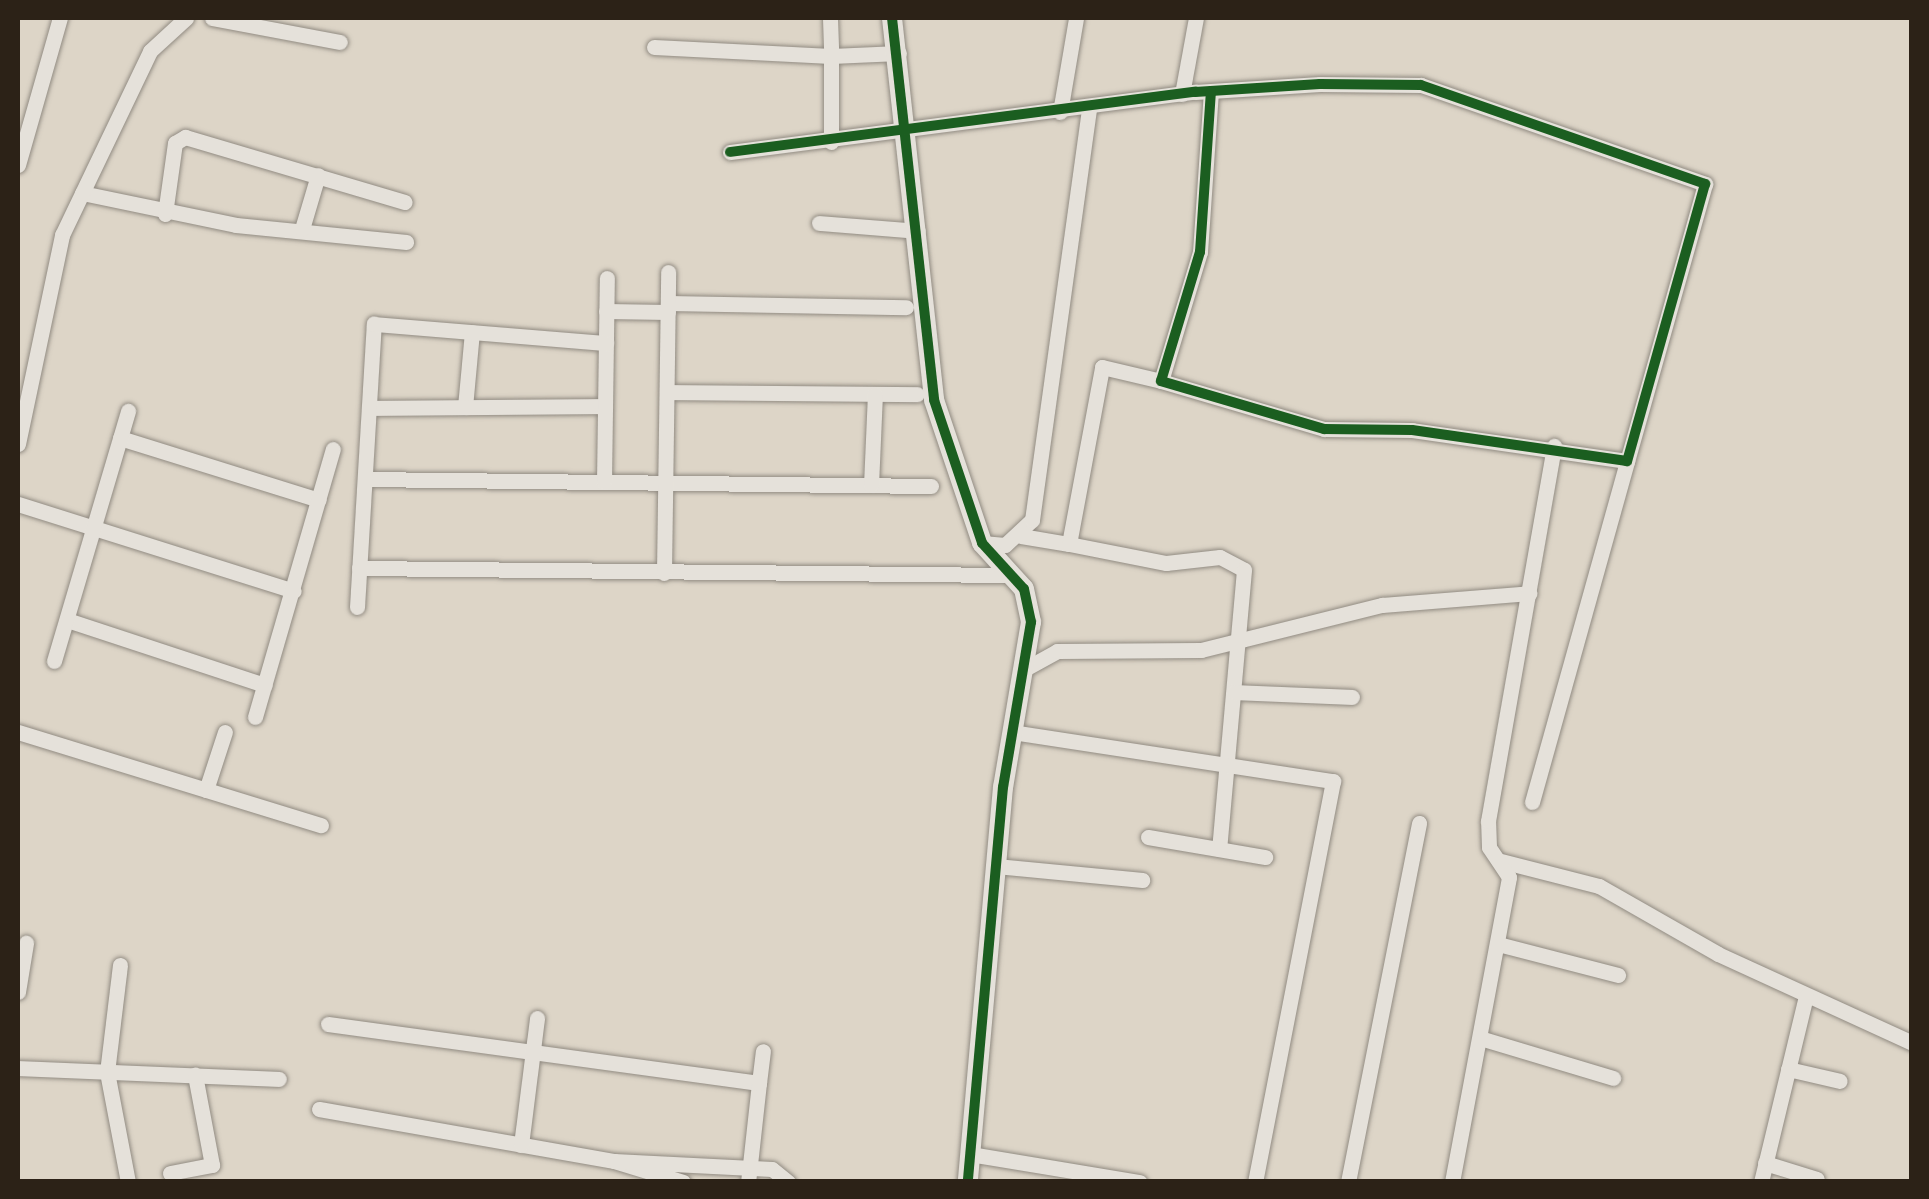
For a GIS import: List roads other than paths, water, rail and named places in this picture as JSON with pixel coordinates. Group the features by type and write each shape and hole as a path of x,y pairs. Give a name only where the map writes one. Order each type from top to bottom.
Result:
{"street":[{"path":"18,165 60,18"},
{"path":"18,444 21,412 62,235 150,51 186,18"},
{"path":"212,18 340,42"},
{"path":"830,18 831,142"},
{"path":"892,18 908,134 934,400 982,543 1024,589 1030,622 996,866 968,1182"},
{"path":"1060,112 1076,18"},
{"path":"1182,94 1196,18"},
{"path":"654,47 831,56 898,52"},
{"path":"730,152 908,134 1211,91 1421,85 1705,184 1532,802"},
{"path":"1161,381 1200,252 1211,91"},
{"path":"1022,536 1042,472 1088,108"},
{"path":"166,214 174,143 185,137 405,202"},
{"path":"302,230 318,175"},
{"path":"82,193 166,214 406,242"},
{"path":"819,223 918,231"},
{"path":"664,573 668,272"},
{"path":"604,482 607,278"},
{"path":"606,312 906,306"},
{"path":"357,607 374,324 606,343"},
{"path":"465,407 472,332"},
{"path":"1069,544 1102,367 1324,429 1554,446 1628,461"},
{"path":"667,392 917,394"},
{"path":"871,485 875,394"},
{"path":"370,408 605,406"},
{"path":"54,661 128,410"},
{"path":"120,438 319,500"},
{"path":"1452,1182 1509,876 1488,821 1554,446"},
{"path":"255,717 334,449"},
{"path":"365,479 931,486"},
{"path":"18,504 294,591"},
{"path":"982,543 1022,536 1127,559 1238,562 1240,639 1219,850"},
{"path":"360,568 1008,575"},
{"path":"1022,670 1057,651 1171,652 1382,605 1530,593"},
{"path":"67,620 265,684"},
{"path":"1234,692 1352,697"},
{"path":"18,732 321,825"},
{"path":"206,790 225,732"},
{"path":"1012,732 1226,760 1316,774 1333,781 1336,796 1256,1182"},
{"path":"1348,1182 1419,823"},
{"path":"1148,837 1265,858"},
{"path":"1501,861 1599,886 1806,996 1912,1043"},
{"path":"996,866 1142,880"},
{"path":"18,992 26,943"},
{"path":"1498,944 1618,976"},
{"path":"120,965 107,1072 128,1182"},
{"path":"1761,1182 1806,996"},
{"path":"520,1144 537,1018"},
{"path":"328,1024 759,1083"},
{"path":"1480,1038 1613,1078"},
{"path":"754,1177 762,1051"},
{"path":"18,1068 279,1078"},
{"path":"1788,1069 1840,1081"},
{"path":"170,1173 212,1164 194,1075"},
{"path":"319,1108 614,1162 683,1182"},
{"path":"970,1154 1133,1181"},
{"path":"614,1162 638,1156 754,1177 777,1170 788,1182"},
{"path":"1766,1163 1817,1179"}]}
